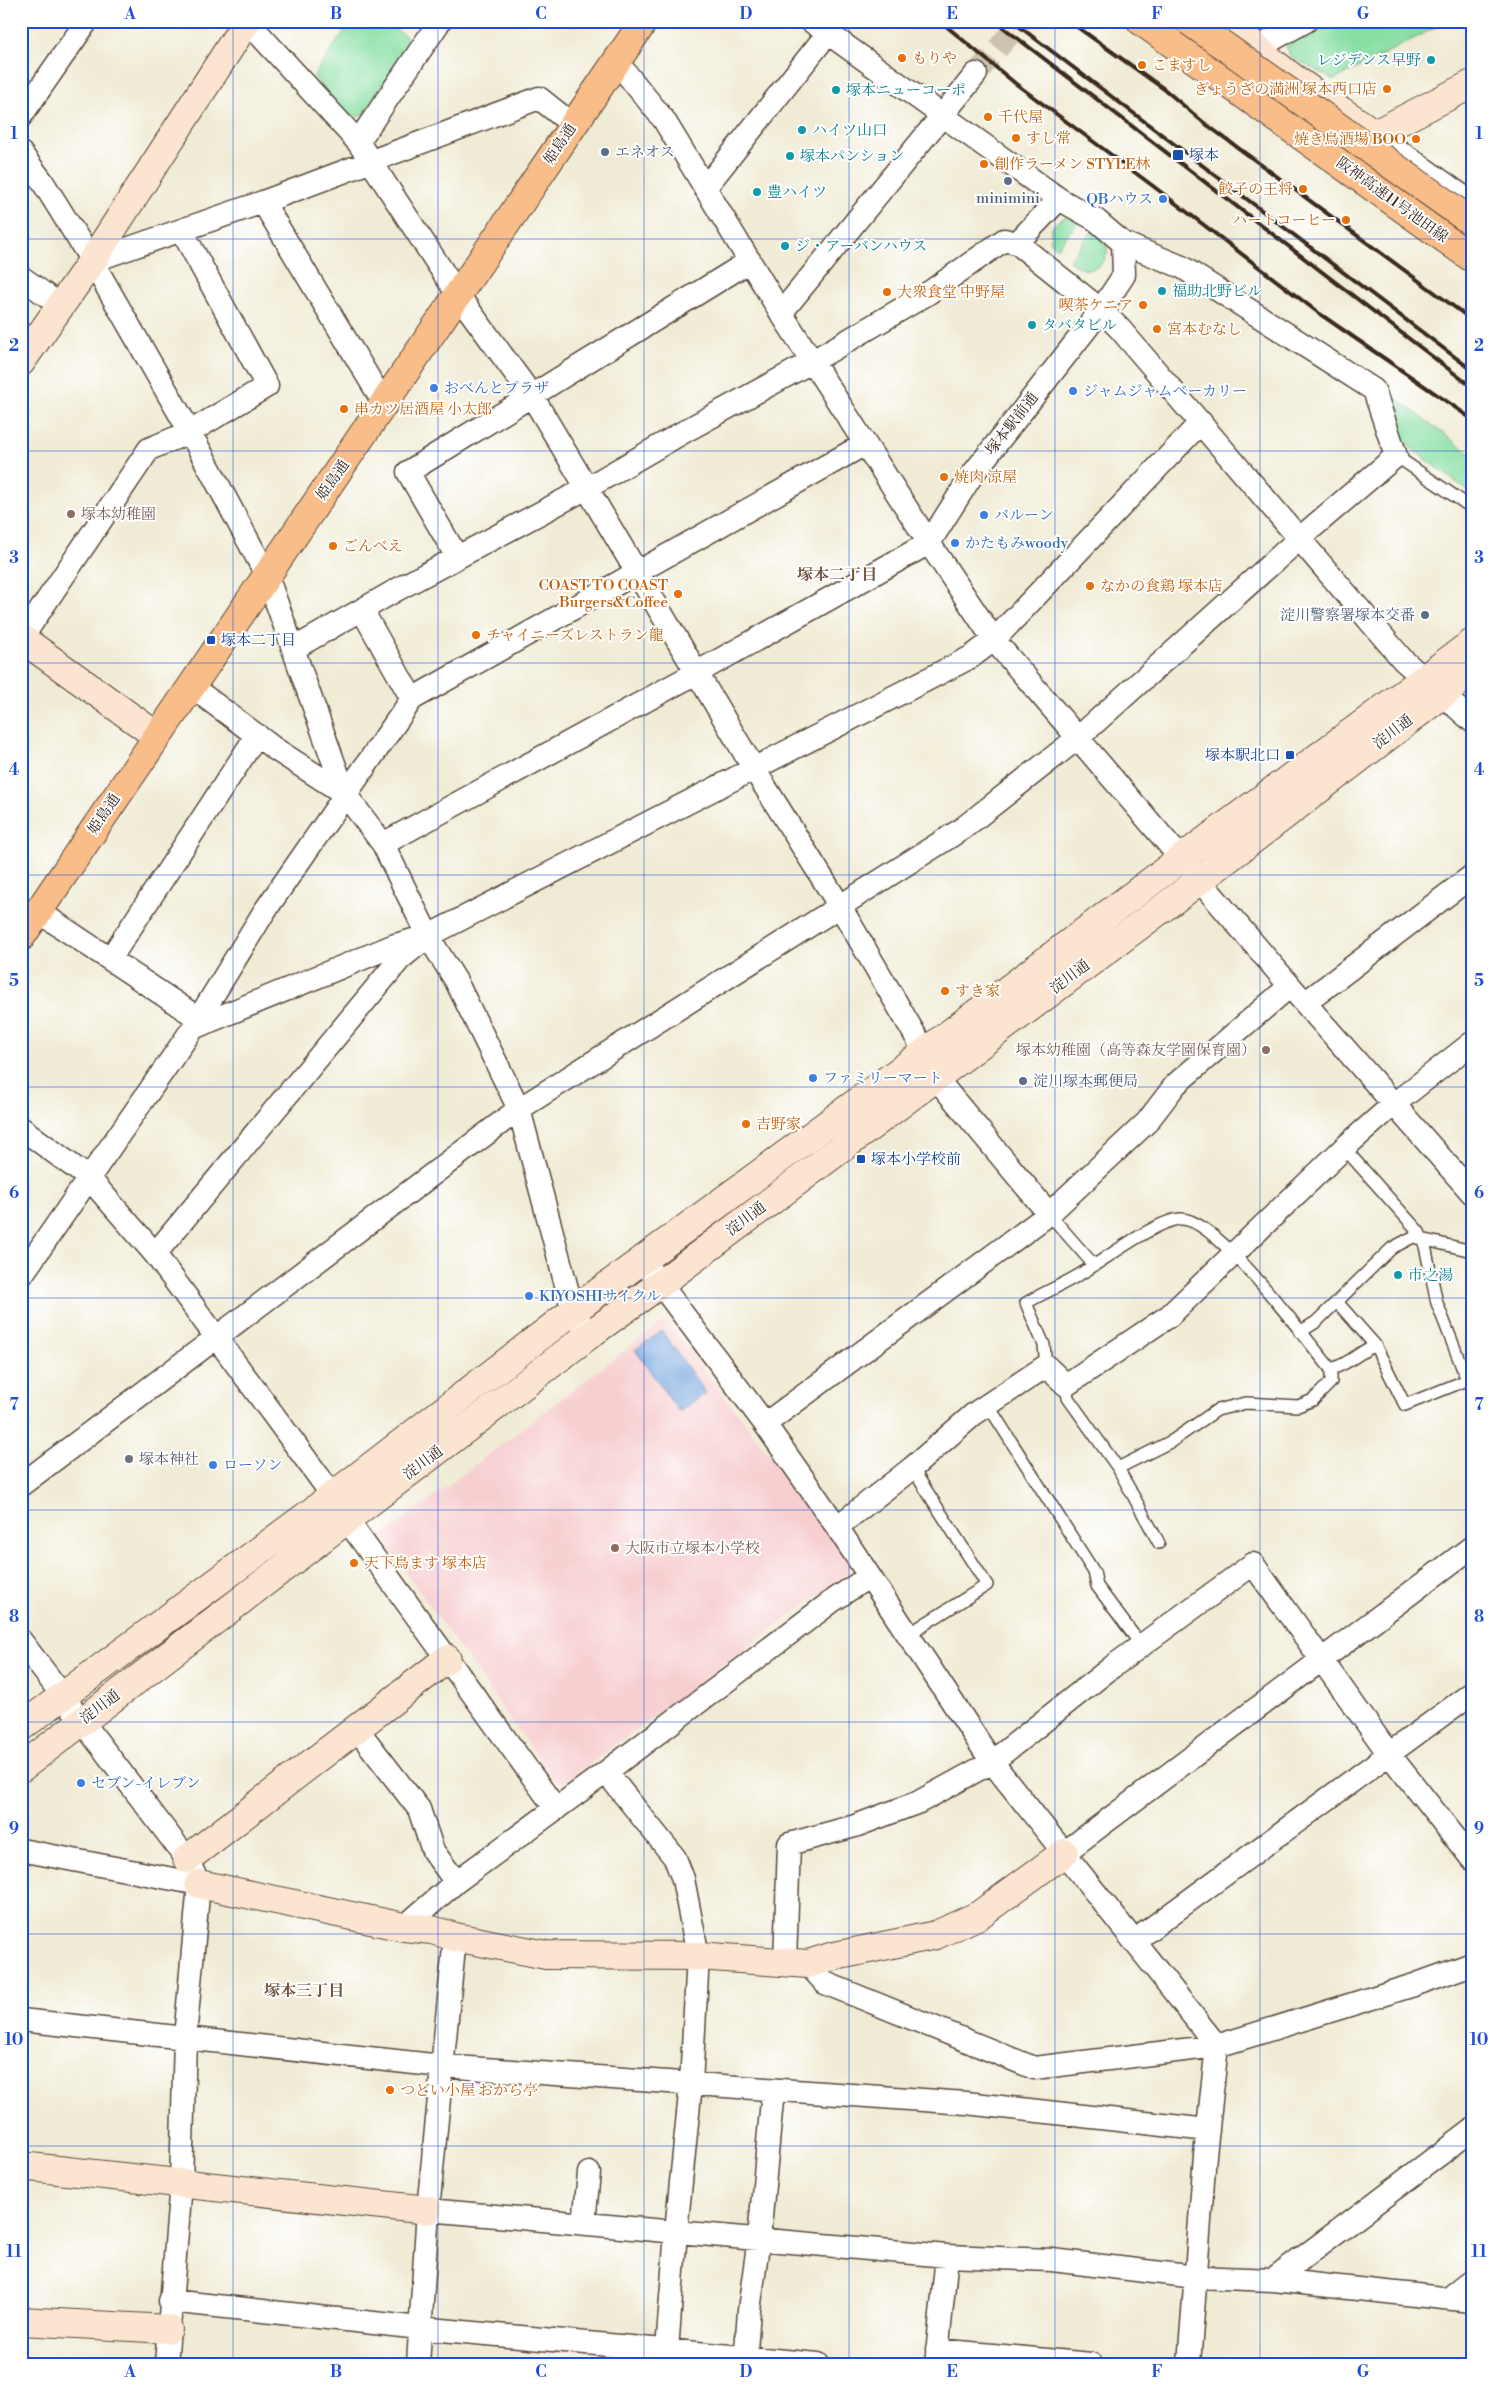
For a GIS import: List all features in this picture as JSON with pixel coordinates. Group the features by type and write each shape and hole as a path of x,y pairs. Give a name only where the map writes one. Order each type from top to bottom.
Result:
{"main road":[{"name":"姫島通","path":"21,937 385,405 644,21"},
{"name":"阪神高速11号池田線","path":"1141,21 1472,258"},
{"name":"阪神高速11号池田線","path":"1189,21 1472,222"},
{"path":"1376,189 1472,276"}],"street":[{"path":"21,116 87,21"},
{"path":"21,362 92,261 247,21 358,142 458,295 532,396 754,769 841,908 926,1052 935,1077 1049,1214"},
{"path":"358,142 440,21"},
{"path":"1233,21 1241,34 1285,71 1472,203"},
{"path":"1258,48 1306,21"},
{"path":"21,1485 519,1109 841,908 962,829 1079,737 1300,538 1396,456 1374,390 1182,267 1123,243 1096,220 1059,199 820,27 705,188"},
{"path":"617,62 664,120 781,313 814,361 929,543 994,640 1079,737 1290,986 1472,1194"},
{"path":"781,313 941,114 976,74"},
{"path":"1375,134 1468,92"},
{"path":"92,261 182,231 370,163 539,98 573,125"},
{"path":"21,153 42,181 92,261 190,432 267,576 345,794"},
{"path":"1017,243 1059,199"},
{"path":"263,202 385,405"},
{"path":"157,736 21,639 149,449 190,432 267,386 182,231"},
{"path":"293,649 814,361 927,294 1004,240 1017,243 1101,310 1201,422 1403,660 1472,721"},
{"name":"塚本駅前通","path":"929,543 972,475 1101,310 1124,275 1123,243"},
{"path":"457,557 408,472 750,261"},
{"path":"21,277 61,306"},
{"path":"195,1023 395,945 428,936 971,657 994,640 1201,422"},
{"path":"21,1276 195,1023 264,912 412,699 866,444"},
{"path":"384,844 929,543"},
{"path":"362,610 412,699"},
{"name":"淀川通","path":"21,1768 589,1335 660,1284 1200,880 1433,687 1472,643"},
{"name":"淀川通","path":"21,1728 333,1496 643,1260 926,1052 1182,858 1433,687 1472,672"},
{"path":"192,688 257,735 345,794 384,844 428,936 456,982 519,1109 574,1312 589,1335"},
{"path":"110,959 257,735"},
{"path":"1305,1003 1472,876"},
{"path":"39,912 110,959 195,1023"},
{"path":"155,1254 400,959 428,936"},
{"path":"764,1424 1049,1214 1147,1122 1176,1084 1290,986"},
{"path":"837,1527 912,1468 974,1414 1046,1366 1066,1385 1169,1316 1344,1148 1394,1104 1472,1044"},
{"path":"21,1128 89,1178 155,1254 333,1496 347,1520 556,1809"},
{"path":"643,1260 837,1527 868,1577 992,1762 1218,2046 1208,2130 1189,2364"},
{"path":"21,1850 198,1884 404,1927 432,1930 454,1937 546,1955 698,1956 796,1963 936,1935 979,1915 1472,1546"},
{"path":"796,1963 789,1844 855,1826 920,1802 992,1762 1141,1646 1253,1564 1390,1754 1472,1859"},
{"path":"404,1927 456,1882 606,1772 831,1602 868,1577"},
{"path":"21,1641 187,1859 198,1884 185,2038 181,2184 166,2364"},
{"path":"187,1859 447,1660"},
{"path":"1134,1941 1472,1692"},
{"path":"357,1729 419,1809 433,1850 456,1882"},
{"path":"606,1772 675,1858 683,1878 698,1956 691,2084 676,2231 667,2357"},
{"path":"418,2364 428,2210 454,1937"},
{"path":"796,1963 825,1983 1034,2068 1218,2046 1414,1985 1472,1964"},
{"path":"21,2020 442,2066 966,2103 1208,2130"},
{"path":"745,2361 773,2090"},
{"path":"1273,2280 1472,2130"},
{"path":"21,2166 130,2176 181,2184 428,2210 947,2256 1052,2260 1196,2277 1273,2280 1472,2301"},
{"path":"584,2224 589,2173"},
{"path":"947,2256 937,2357 1091,2364"},
{"path":"1449,2298 1472,2280"},
{"path":"170,2301 667,2357 818,2364"},
{"path":"21,2321 168,2328"}],"lane":[{"path":"1251,80 1258,48"},
{"path":"1275,98 1337,145 1375,134"},
{"path":"1396,456 1472,508"},
{"path":"1337,1302 1375,1345 1405,1405 1470,1379 1437,1303 1419,1232 1344,1148"},
{"path":"1049,1214 1093,1264"},
{"path":"1046,1366 1044,1345 1026,1303 1078,1276 1093,1264 1159,1227 1181,1218 1196,1222 1234,1252 1331,1369 1331,1382 1313,1400 1298,1406 1246,1403 1217,1410 1172,1441 1118,1468"},
{"path":"1300,1332 1316,1322 1392,1248 1413,1237 1421,1237 1472,1251"},
{"path":"1331,1369 1345,1366 1360,1352 1375,1345"},
{"path":"1066,1385 1068,1398 1118,1468 1159,1543"},
{"path":"988,1405 1083,1558 1094,1572 1096,1586 1141,1646"},
{"path":"907,1635 987,1585 912,1468"}],"shaded area":[{"name":"大阪市立塚本小学校","path":"662,1322 669,1324 851,1560 848,1573 564,1783 554,1781 381,1537"}],"green space":[{"path":"351,21 383,21 412,40 362,116 349,116 313,77"},
{"path":"1329,21 1448,21 1334,80 1290,56 1286,44"},
{"path":"1069,216 1079,221 1057,248 1051,243 1051,229 1059,220"},
{"path":"1092,231 1103,238 1107,249 1106,255 1100,265 1095,268 1079,268 1069,261"},
{"path":"1382,388 1472,455 1472,494 1398,438"}],"water":[{"path":"662,1331 706,1393 679,1412 635,1350"}],"tunnel":[{"path":"976,74 1021,21"}],"railway":[{"path":"940,21 1016,84 1320,314 1472,419"},
{"path":"995,21 1472,387"},
{"path":"1012,21 1472,370"},
{"path":"1069,21 1164,89 1203,122 1472,320"}],"place":[{"name":"もりや","path":"902,58"},
{"name":"レジデンス早野","path":"1431,60"},
{"name":"こますし","path":"1142,65"},
{"name":"ぎょうざの満洲 塚本西口店","path":"1387,89"},
{"name":"塚本ニューコーポ","path":"836,90"},
{"name":"千代屋","path":"988,117"},
{"name":"ハイツ山口","path":"802,130"},
{"name":"すし常","path":"1016,138"},
{"name":"焼き鳥酒場 BOO","path":"1416,139"},
{"name":"エネオス","path":"605,152"},
{"name":"塚本","path":"1178,155"},
{"name":"塚本パンション","path":"790,156"},
{"name":"創作ラーメン STYLE林","path":"984,164"},
{"name":"minimini","path":"1008,181"},
{"name":"餃子の王将","path":"1303,189"},
{"name":"豊ハイツ","path":"757,192"},
{"name":"QBハウス","path":"1163,199"},
{"name":"ハートコーヒー","path":"1346,220"},
{"name":"ジ・アーバンハウス","path":"785,246"},
{"name":"福助北野ビル","path":"1162,291"},
{"name":"大衆食堂 中野屋","path":"887,292"},
{"name":"喫茶ケニア","path":"1143,305"},
{"name":"タバタビル","path":"1032,325"},
{"name":"宮本むなし","path":"1157,329"},
{"name":"おべんとプラザ","path":"434,388"},
{"name":"ジャムジャムベーカリー","path":"1073,391"},
{"name":"串カツ居酒屋 小太郎","path":"344,409"},
{"name":"焼肉 涼屋","path":"944,477"},
{"name":"塚本幼稚園","path":"71,514"},
{"name":"バルーン","path":"984,515"},
{"name":"かたもみwoody","path":"955,543"},
{"name":"ごんべえ","path":"333,546"},
{"name":"なかの食鶏 塚本店","path":"1090,586"},
{"name":"COAST TO COAST Burgers&Coffee","path":"678,594"},
{"name":"淀川警察署塚本交番","path":"1425,615"},
{"name":"チャイニーズレストラン龍","path":"476,635"},
{"name":"塚本二丁目","path":"211,640"},
{"name":"塚本駅北口","path":"1290,755"},
{"name":"すき家","path":"945,991"},
{"name":"塚本幼稚園（高等森友学園保育園）","path":"1266,1050"},
{"name":"ファミリーマート","path":"813,1078"},
{"name":"淀川塚本郵便局","path":"1023,1081"},
{"name":"吉野家","path":"746,1124"},
{"name":"塚本小学校前","path":"861,1159"},
{"name":"市之湯","path":"1398,1275"},
{"name":"KIYOSHIサイクル","path":"529,1296"},
{"name":"塚本神社","path":"129,1459"},
{"name":"ローソン","path":"213,1465"},
{"name":"大阪市立塚本小学校","path":"615,1548"},
{"name":"天下鳥ます 塚本店","path":"354,1563"},
{"name":"セブン-イレブン","path":"81,1783"},
{"name":"つどい小屋 おから亭","path":"390,2090"}],"district":[{"name":"塚本二丁目","path":"837,575"},
{"name":"塚本三丁目","path":"304,1991"}]}
